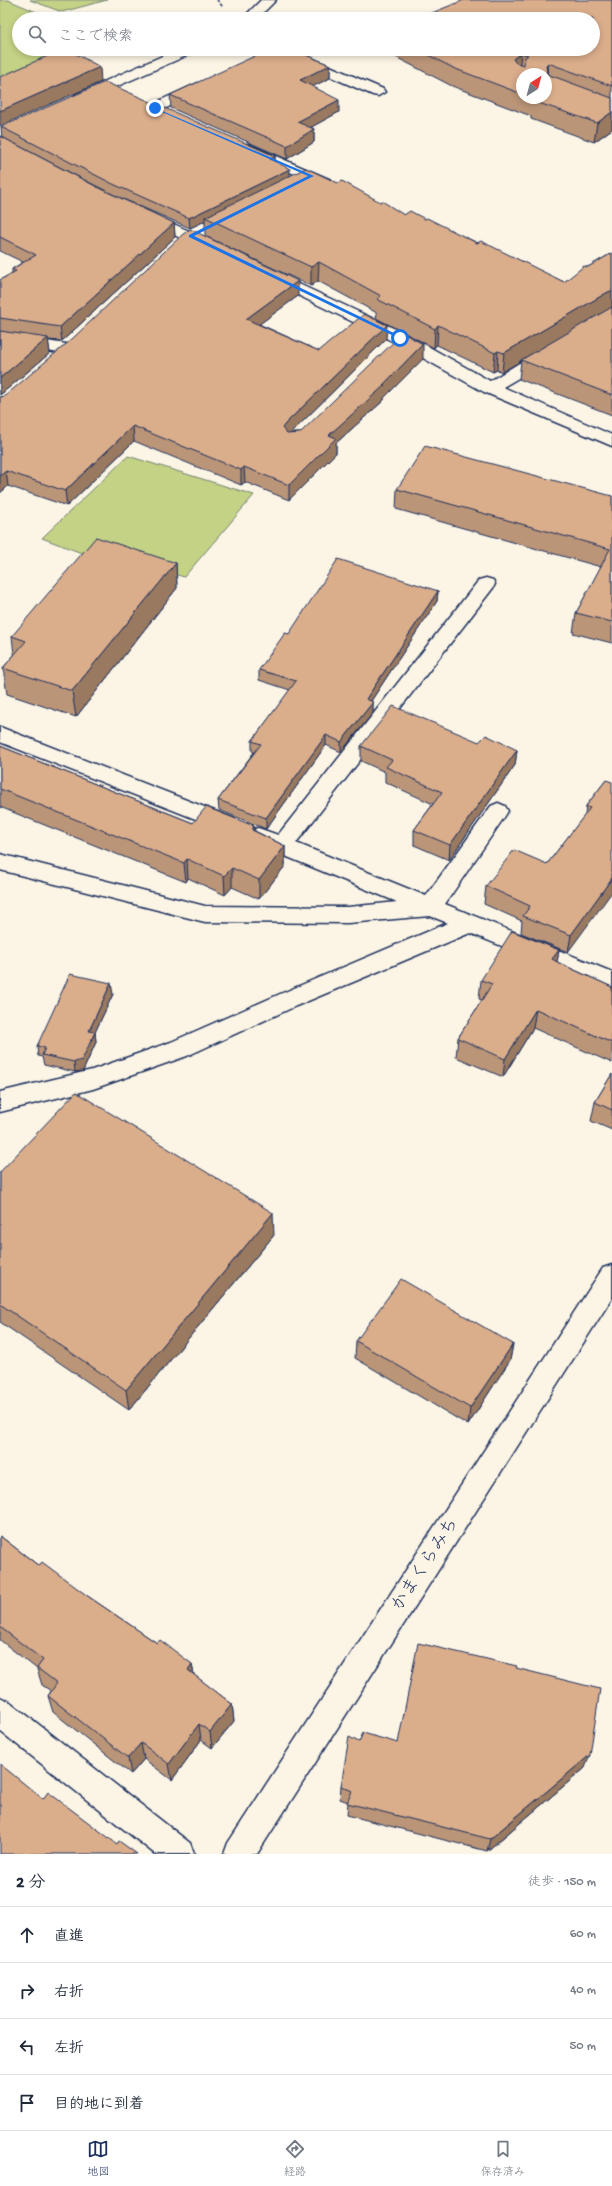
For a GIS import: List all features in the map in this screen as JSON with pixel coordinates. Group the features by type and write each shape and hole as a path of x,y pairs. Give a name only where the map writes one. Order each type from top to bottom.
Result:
{"street":[{"path":"256,12 269,0"},
{"path":"70,102 174,56"},
{"path":"294,56 378,92"},
{"path":"155,108 210,82"},
{"path":"106,86 127,95"},
{"path":"141,101 176,117"},
{"path":"231,141 341,189"},
{"path":"297,183 312,176"},
{"path":"135,211 225,253"},
{"path":"176,245 190,236 206,229"},
{"path":"260,270 395,344 490,388 612,441"},
{"path":"0,339 72,343 48,364"},
{"path":"490,388 558,348"},
{"path":"282,845 486,584"},
{"path":"0,734 282,845 468,924 612,982"},
{"path":"430,908 498,810"},
{"path":"0,862 205,914 275,916 340,915 430,908"},
{"path":"0,1102 93,1079 179,1050 288,1000 468,924"},
{"name":"かまくらみち","path":"239,1854 612,1276"},
{"path":"0,1712 179,1854"}],"green space":[{"path":"0,0 8,0 36,12 12,12 12,56 70,56 0,81"},
{"path":"30,0 107,0 62,12"},
{"path":"128,456 254,495 184,577 102,551 95,558 42,538"}],"building":[{"path":"464,0 612,0 612,86 548,63 546,65 546,68 516,68 516,92 453,68 430,56 517,56 513,59 516,63 524,65 526,56 600,56 600,12 434,12"},
{"path":"47,56 80,56 100,67 0,111 0,77"},
{"path":"255,56 309,56 330,65 300,80 339,100 297,122 314,129 287,146 170,95"},
{"path":"552,76 612,98 612,112 597,123 542,104 552,104"},
{"path":"105,82 275,156 270,159 290,169 189,218 113,184 1,127"},
{"path":"0,136 101,189 174,223 60,327 0,318 0,280 16,271 12,269 36,255 0,237"},
{"path":"306,168 338,183 342,181 380,202 382,201 404,215 410,211 477,243 481,241 564,282 584,266 588,267 612,253 612,291 504,353 498,351 495,353 438,325 435,329 377,299 381,296 319,262 311,267 205,217"},
{"path":"190,229 298,281 246,319 319,351 364,314 387,325 286,423 282,428 287,434 300,433 403,333 423,344 383,385 385,385 329,435 336,438 289,485 244,467 241,470 133,426 65,491 6,471 0,476 0,397 5,396 72,339"},
{"path":"612,307 612,395 521,360"},
{"path":"0,331 48,338 0,378"},
{"path":"425,446 612,496 612,622 576,613 610,549 397,489"},
{"path":"96,537 176,563 72,691 3,668 26,641 12,636"},
{"path":"338,559 438,591 366,699 373,702 341,742 326,735 266,818 218,800 261,744 252,741 296,681 259,670 285,633 289,634"},
{"path":"393,706 479,742 486,735 517,750 450,845 414,830 442,792 386,767 392,760 361,746"},
{"path":"0,746 193,823 206,807 254,826 252,830 285,846 259,880 232,868 224,876 187,859 184,863 0,789"},
{"path":"606,780 612,782 612,878 571,935 523,916 530,906 486,886 514,850 547,864 590,808 586,806"},
{"path":"512,931 559,950 552,959 612,987 612,1043 536,1009 505,1059 458,1038 492,984 481,980"},
{"path":"70,974 111,983 89,1031 95,1032 82,1060 74,1062 42,1055 45,1048 37,1046"},
{"path":"612,1074 612,1110 595,1102"},
{"path":"76,1092 273,1213 126,1390 0,1304 0,1172"},
{"path":"401,1279 513,1344 470,1408 356,1341"},
{"path":"0,1536 39,1566 42,1562 89,1597 157,1643 160,1640 192,1664 188,1670 232,1704 210,1732 199,1724 169,1764 141,1743 128,1758 48,1696 57,1683 37,1668 43,1660 0,1627"},
{"path":"418,1643 517,1666 516,1668 600,1689 590,1755 490,1839 347,1803 352,1791 341,1786 349,1737 359,1742 363,1733 398,1743"},
{"path":"0,1764 43,1799 48,1792 117,1844 119,1841 137,1854 0,1854"}],"route":[{"path":"155,108 312,176 190,236 400,338"}]}
